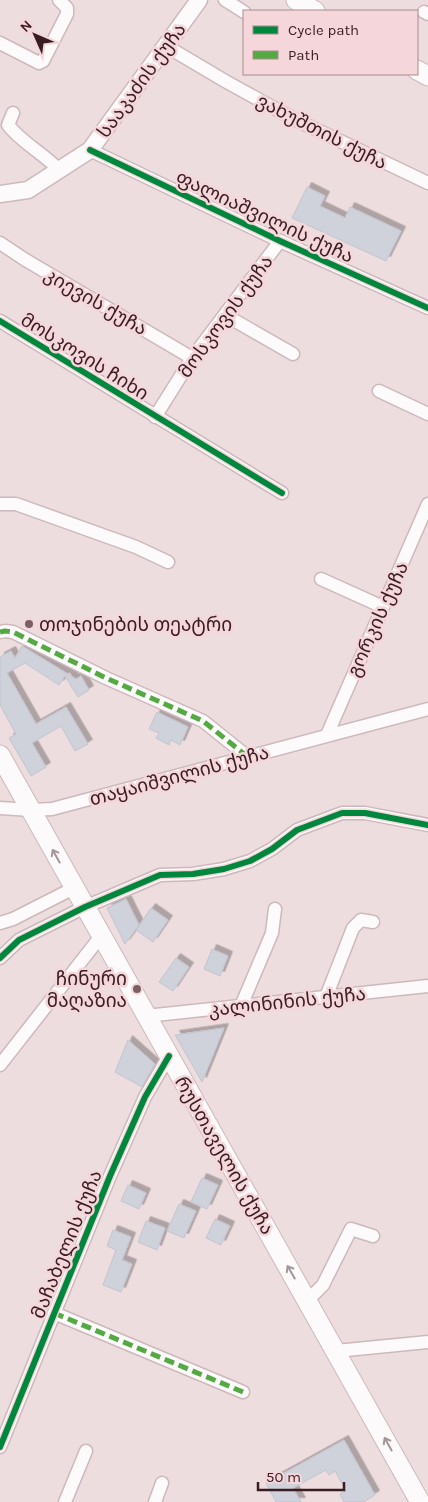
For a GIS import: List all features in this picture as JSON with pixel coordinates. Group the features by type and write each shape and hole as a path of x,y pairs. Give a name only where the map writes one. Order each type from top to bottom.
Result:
{"main road":[{"path":"296,0 313,10"},
{"name":"რუსთაველის ქუჩა","path":"0,755 420,1502"}],"street":[{"path":"0,43 39,63 43,61 67,14 67,8 59,0"},
{"name":"სააკაძის ქუჩა","path":"0,194 28,190 90,150 200,0"},
{"path":"225,0 243,11"},
{"name":"ვახუშთის ქუჩა","path":"166,46 294,119 428,183"},
{"path":"13,113 8,125 14,133 48,158 59,170"},
{"name":"ფალიაშვილის ქუჩა","path":"90,150 280,241 428,308"},
{"name":"მოსკოვის ქუჩა","path":"155,417 192,358 280,241"},
{"name":"კიევის ქუჩა","path":"0,243 192,358"},
{"path":"224,315 293,354"},
{"name":"მოსკოვის ჩიხი","path":"0,321 282,493"},
{"path":"379,391 428,414"},
{"path":"0,504 16,504 136,547 168,562"},
{"name":"გორკის ქუჩა","path":"327,735 428,504"},
{"path":"321,579 383,607"},
{"path":"0,632 5,630 13,632 106,678 203,721 248,756"},
{"path":"411,712 428,699"},
{"name":"თაყაიშვილის ქუჩა","path":"0,808 52,809 428,709"},
{"path":"0,958 19,940 85,907 160,875 216,871 250,861 272,849 297,830 342,814 365,813 428,825"},
{"path":"0,923 74,888"},
{"path":"241,1006 272,933 275,909"},
{"path":"326,997 353,928 361,920 372,922"},
{"path":"0,1065 101,936"},
{"name":"კალინინის ქუჩა","path":"146,1016 428,986"},
{"name":"მაჩაბელის ქუჩა","path":"0,1447 114,1167 146,1097 169,1056"},
{"path":"308,1300 323,1285 351,1229 373,1236"},
{"name":"მაჩაბელის ქუჩა","path":"54,1313 243,1392"},
{"path":"336,1351 428,1342"},
{"path":"65,1502 86,1451"},
{"path":"155,1502 162,1483"}],"building":[{"path":"307,187 325,196 320,206 345,218 350,207 401,231 386,261 292,218"},
{"path":"22,646 76,679 81,676 89,690 78,697 65,676 59,685 25,663 7,673 36,724 66,707 88,744 75,751 61,726 32,743 46,767 31,776 9,738 16,734 0,705 0,657 11,651 15,658"},
{"path":"157,712 188,727 180,745 171,740 169,745 156,738 159,733 149,729"},
{"path":"126,899 139,925 125,944 107,908"},
{"path":"151,908 168,920 153,942 136,930"},
{"path":"212,949 228,956 220,976 204,969"},
{"path":"176,958 189,967 173,991 159,982"},
{"path":"224,1028 202,1082 175,1035"},
{"path":"128,1040 155,1064 142,1087 115,1072"},
{"path":"202,1178 218,1185 207,1209 191,1202"},
{"path":"128,1185 146,1193 139,1209 121,1201"},
{"path":"179,1204 196,1211 184,1238 167,1231"},
{"path":"215,1219 230,1226 221,1245 206,1238"},
{"path":"146,1221 165,1228 157,1250 138,1242"},
{"path":"113,1230 131,1237 122,1260 132,1264 121,1292 103,1285 116,1250 107,1246"},
{"path":"344,1440 375,1495 363,1502 344,1502 340,1494 346,1491 335,1471 329,1475 326,1470 293,1488 301,1502 276,1502 266,1483"}],"marked path":[{"path":"0,632 13,632 106,678 203,721 248,757"},
{"path":"54,1313 243,1392"}],"cycle path":[{"path":"90,150 280,241 428,308"},
{"path":"0,321 282,493"},
{"path":"0,958 19,940 85,907 160,875 193,874 224,869 250,861 272,849 297,830 342,813 365,813 428,825"},
{"path":"0,1447 110,1176 145,1097 169,1056"}],"place":[{"name":"თოჯინების თეატრი","path":"29,624"},
{"name":"ჩინური მაღაზია","path":"137,989"}]}
